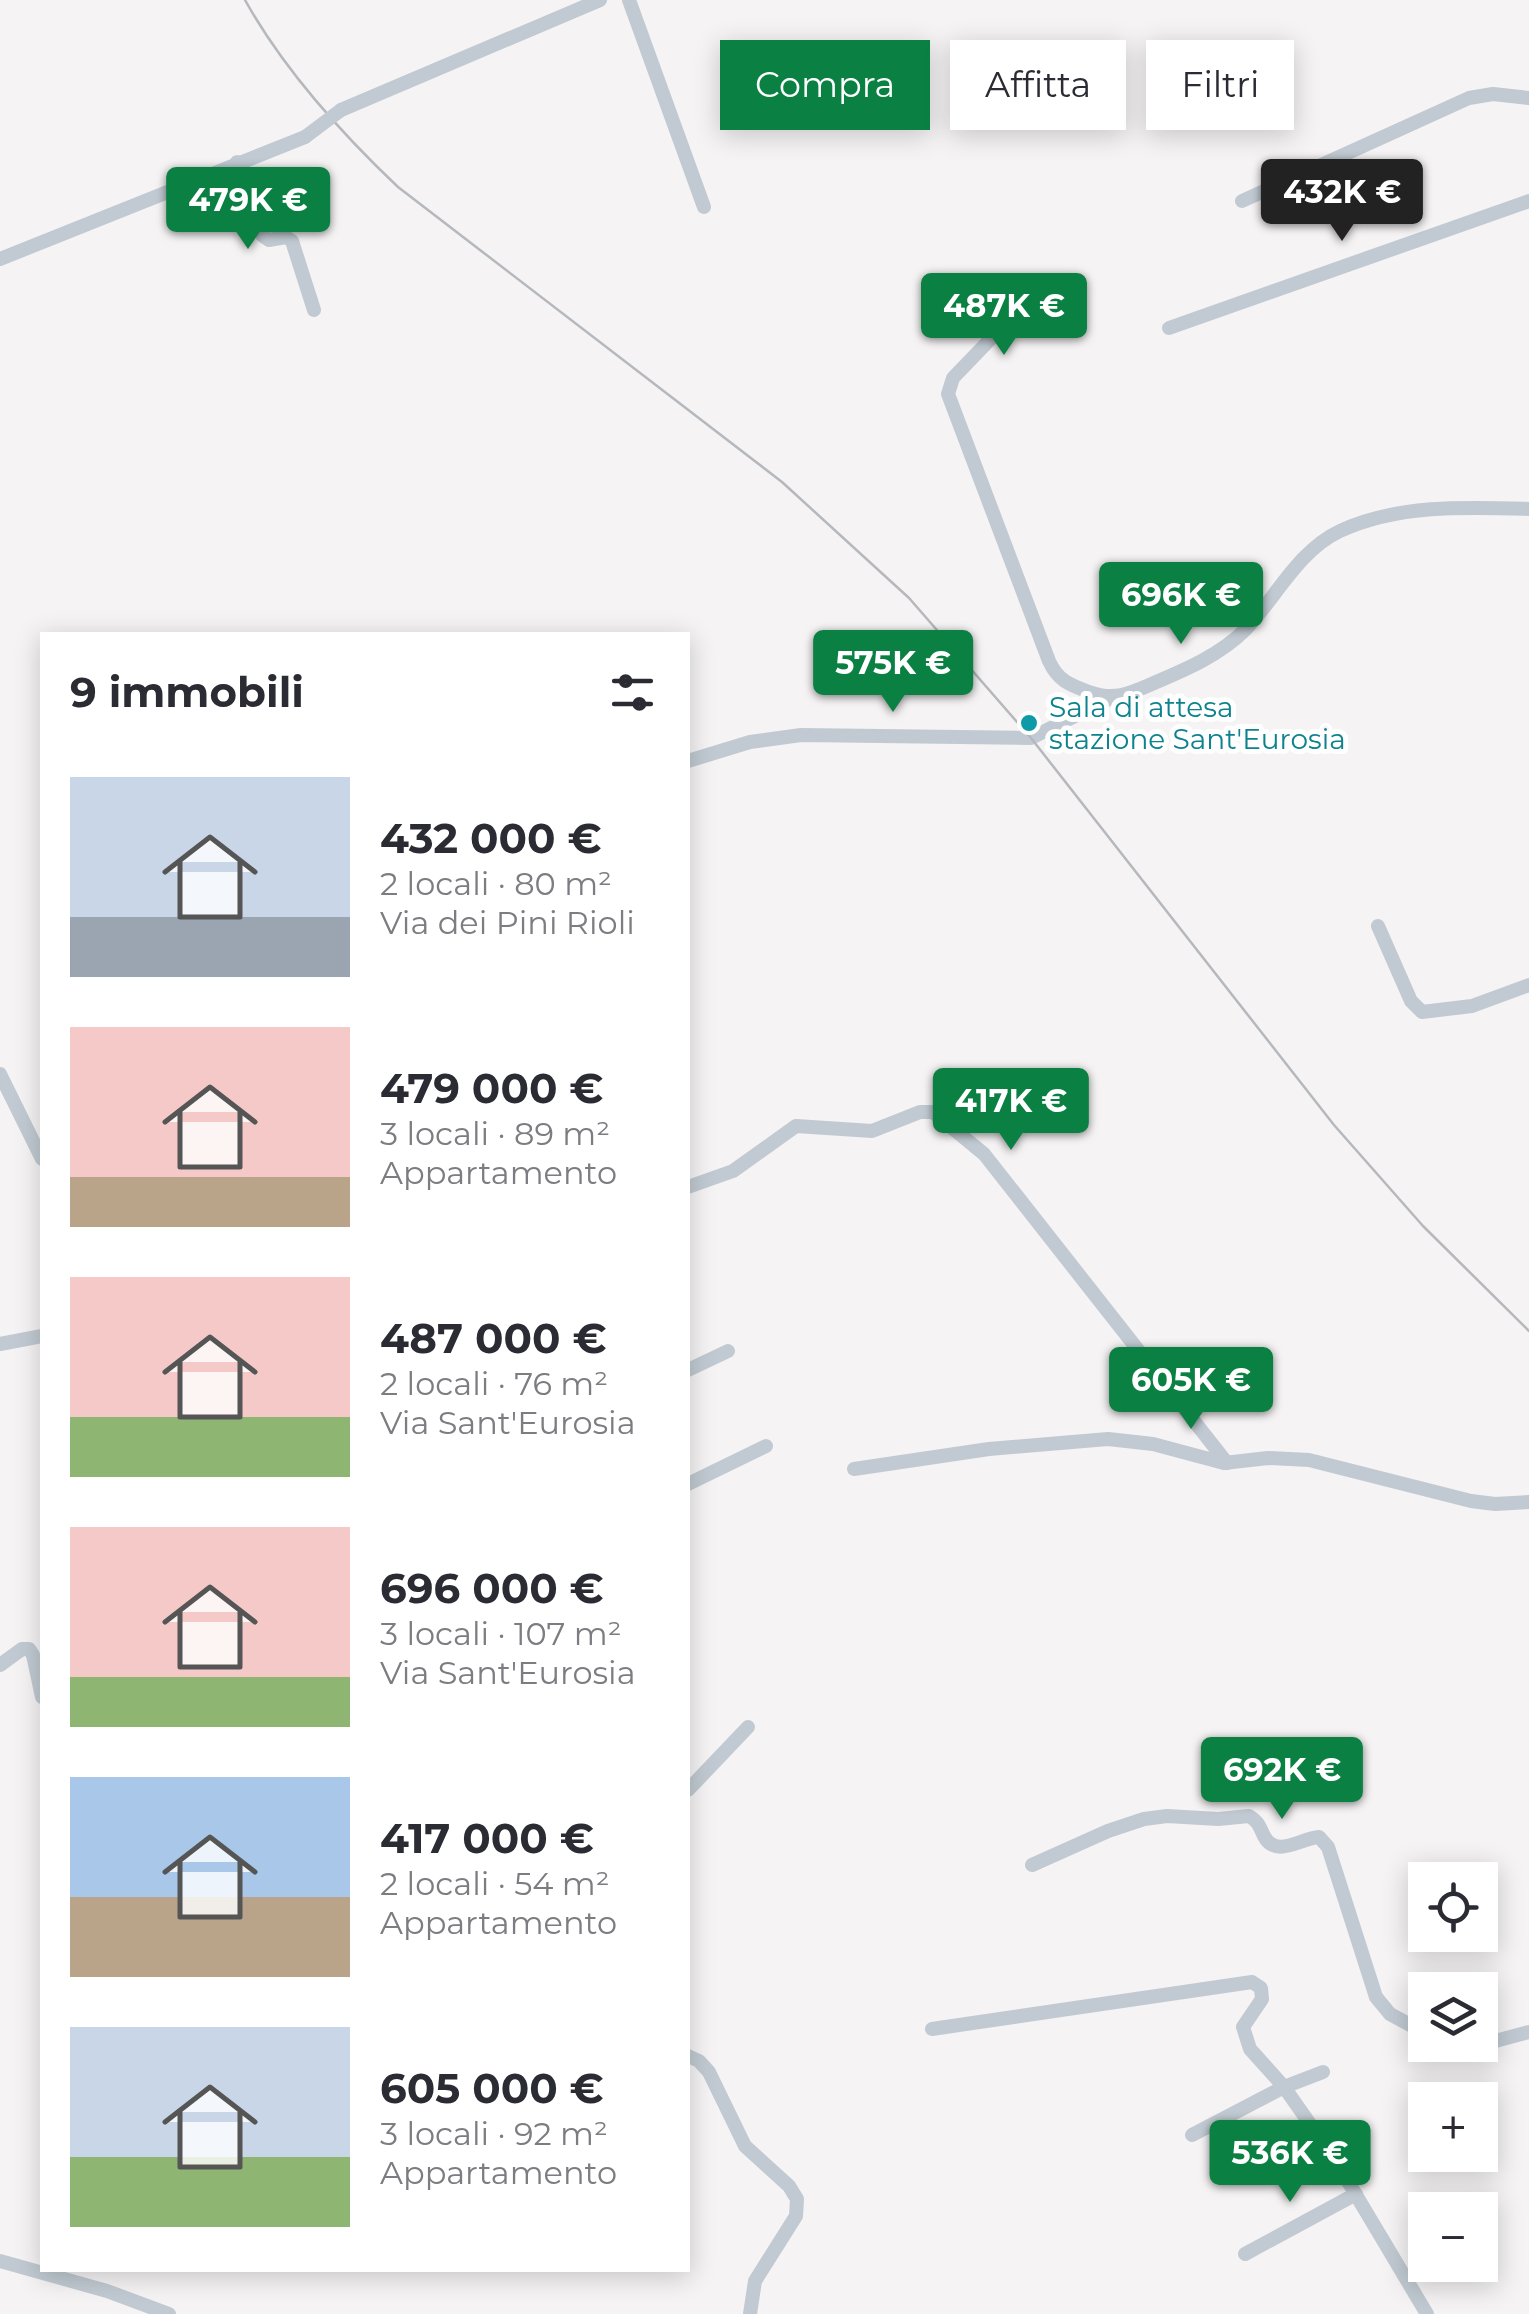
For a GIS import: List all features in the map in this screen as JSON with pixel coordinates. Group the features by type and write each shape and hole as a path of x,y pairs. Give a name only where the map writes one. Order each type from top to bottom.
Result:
{"street":[{"path":"0,259 305,137 342,110 600,0"},
{"path":"629,0 704,207"},
{"path":"1242,202 1466,99 1490,94 1529,98"},
{"path":"237,162 260,232 269,240 286,237 292,242 314,310"},
{"path":"1169,328 1529,201"},
{"path":"1035,309 1004,326 954,376 948,397 1052,669 1064,682 1109,699"},
{"path":"690,760 754,741 801,735 1031,738 1222,650 1246,629 1312,550 1341,530 1428,510 1529,509"},
{"path":"1378,926 1410,1001 1422,1012 1467,1007 1529,985"},
{"path":"0,1074 40,1154"},
{"path":"690,1187 740,1166 796,1126 872,1131 922,1111 935,1113 984,1154 1228,1463"},
{"path":"0,1344 40,1336"},
{"path":"690,1369 728,1351"},
{"path":"854,1469 1097,1438 1154,1444 1228,1463 1262,1458 1303,1459 1471,1501 1529,1502"},
{"path":"690,1483 766,1446"},
{"path":"0,1665 22,1649 29,1649 34,1655 40,1686"},
{"path":"690,1788 748,1727"},
{"path":"1032,1865 1120,1826 1162,1816 1250,1816 1257,1820 1269,1843 1278,1848 1319,1837 1328,1847 1376,1997 1390,2014 1408,2024"},
{"path":"932,2029 1252,1982 1263,1996 1244,2021 1250,2049 1320,2135 1427,2314"},
{"path":"1498,2040 1529,2032"},
{"path":"690,2057 707,2069 746,2146 790,2186 797,2199 796,2216 756,2278 750,2314"},
{"path":"1192,2134 1284,2087 1323,2072"},
{"path":"1245,2254 1356,2194"},
{"path":"0,2261 107,2291 169,2314"}],"railway":[{"path":"245,0 314,99 398,187 782,482 909,598 1031,738 1334,1125 1423,1226 1529,1331"}],"place":[{"name":"Sala di attesa stazione Sant'Eurosia","path":"1029,723"}]}
